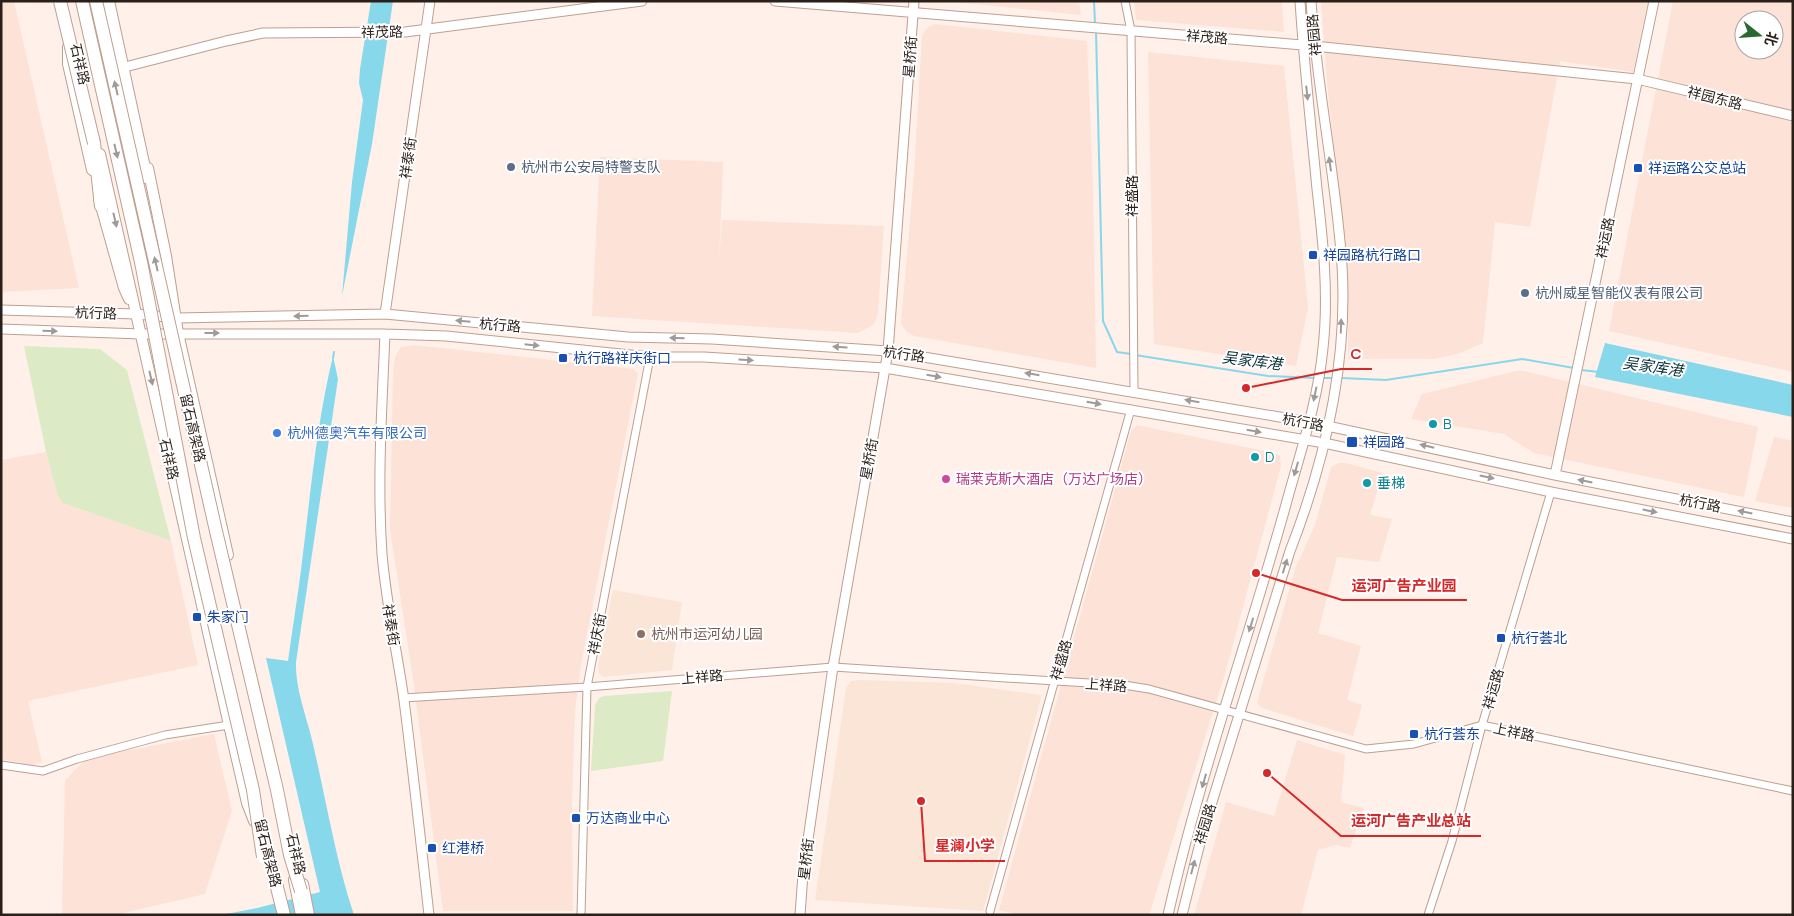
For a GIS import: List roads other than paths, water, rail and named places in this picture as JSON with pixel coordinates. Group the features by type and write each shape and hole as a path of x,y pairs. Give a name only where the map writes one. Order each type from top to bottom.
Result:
{"highway":[{"path":"60,1 94,143 98,173 106,204"},
{"name":"留石高架路","path":"82,1 141,262 194,538 284,915"},
{"name":"留石高架路","path":"96,1 277,790 302,915"},
{"path":"108,1 146,177"},
{"name":"留石高架路","path":"253,790 263,858 278,915"},
{"name":"留石高架路","path":"290,855 309,915"}],"main road":[{"name":"石祥路","path":"66,1 68,64 106,204 124,288 137,314 247,803 266,858 276,898 278,915"},
{"name":"石祥路","path":"108,1 157,207 178,333 309,915"},
{"name":"祥泰街","path":"386,314 430,1"},
{"name":"祥茂路","path":"125,67 247,36 274,33 405,32 642,1"},
{"name":"祥茂路","path":"776,1 1314,46 1637,79"},
{"name":"星桥街","path":"801,911 804,874 833,667 886,368 914,1"},
{"name":"祥园路","path":"1168,915 1176,878 1225,709 1274,550 1309,422 1324,348 1324,256 1302,45 1300,1"},
{"name":"祥园路","path":"1182,915 1203,831 1290,550 1305,513 1328,426 1340,356 1342,267 1336,205 1314,46 1311,1"},
{"name":"祥运路","path":"1555,475 1654,1"},
{"name":"祥园东路","path":"1637,79 1793,116"},
{"path":"146,177 160,244 166,256"},
{"name":"杭行路","path":"1,310 137,314 176,318 386,314 628,337 712,339 888,350 1309,422 1555,475 1793,522"},
{"name":"杭行路","path":"1,328 141,334 385,334 446,336 650,356 704,357 886,368 1324,443 1551,492 1793,540"},
{"name":"祥泰街","path":"385,334 380,458 382,546 389,618 403,698 430,915"}],"street":[{"name":"祥盛路","path":"1125,1 1131,31 1134,391"},
{"name":"祥庆街","path":"581,915 587,687 650,356"},
{"name":"祥盛路","path":"990,911 1131,410"},
{"name":"祥运路","path":"1428,915 1452,841 1482,726 1551,492"},
{"name":"上祥路","path":"403,698 587,687 833,667 1055,681 1149,689 1366,749 1414,744 1482,726 1793,791"},
{"path":"1,765 42,771 77,759 165,735 229,725"}],"water":[{"path":"371,1 393,1 372,144 342,296 352,182 363,100 359,83 360,69"},
{"path":"1605,343 1793,385 1793,417 1595,377"},
{"path":"333,356 338,379 296,672 336,850 354,915 221,915 320,892 266,658 288,661 318,436"}],"waterway":[{"name":"吴家库港","path":"1094,1 1095,24"},
{"name":"吴家库港","path":"1096,31 1103,321 1117,352 1131,354"},
{"path":"333,358 334,352"},
{"name":"吴家库港","path":"1135,355 1268,376 1316,378"},
{"name":"吴家库港","path":"1341,378 1386,380 1522,359 1574,368"},
{"name":"吴家库港","path":"1581,370 1599,372"},
{"name":"吴家库港","path":"1321,378 1334,378"}],"place":[{"name":"杭州市公安局特警支队","path":"511,167"},
{"name":"祥运路公交总站","path":"1638,168"},
{"name":"祥园路杭行路口","path":"1313,255"},
{"name":"杭州威星智能仪表有限公司","path":"1525,293"},
{"name":"杭行路祥庆街口","path":"563,358"},
{"name":"C","path":"1246,388"},
{"name":"B","path":"1433,424"},
{"name":"杭州德奥汽车有限公司","path":"277,433"},
{"name":"祥园路","path":"1352,442"},
{"name":"D","path":"1255,457"},
{"name":"瑞莱克斯大酒店（万达广场店）","path":"946,479"},
{"name":"垂梯","path":"1367,483"},
{"name":"运河广告产业园","path":"1256,573"},
{"name":"朱家门","path":"197,617"},
{"name":"杭州市运河幼儿园","path":"641,634"},
{"name":"杭行荟北","path":"1501,638"},
{"name":"杭行荟东","path":"1414,734"},
{"name":"运河广告产业总站","path":"1267,773"},
{"name":"星澜小学","path":"921,801"},
{"name":"万达商业中心","path":"576,818"},
{"name":"红港桥","path":"432,848"}]}
